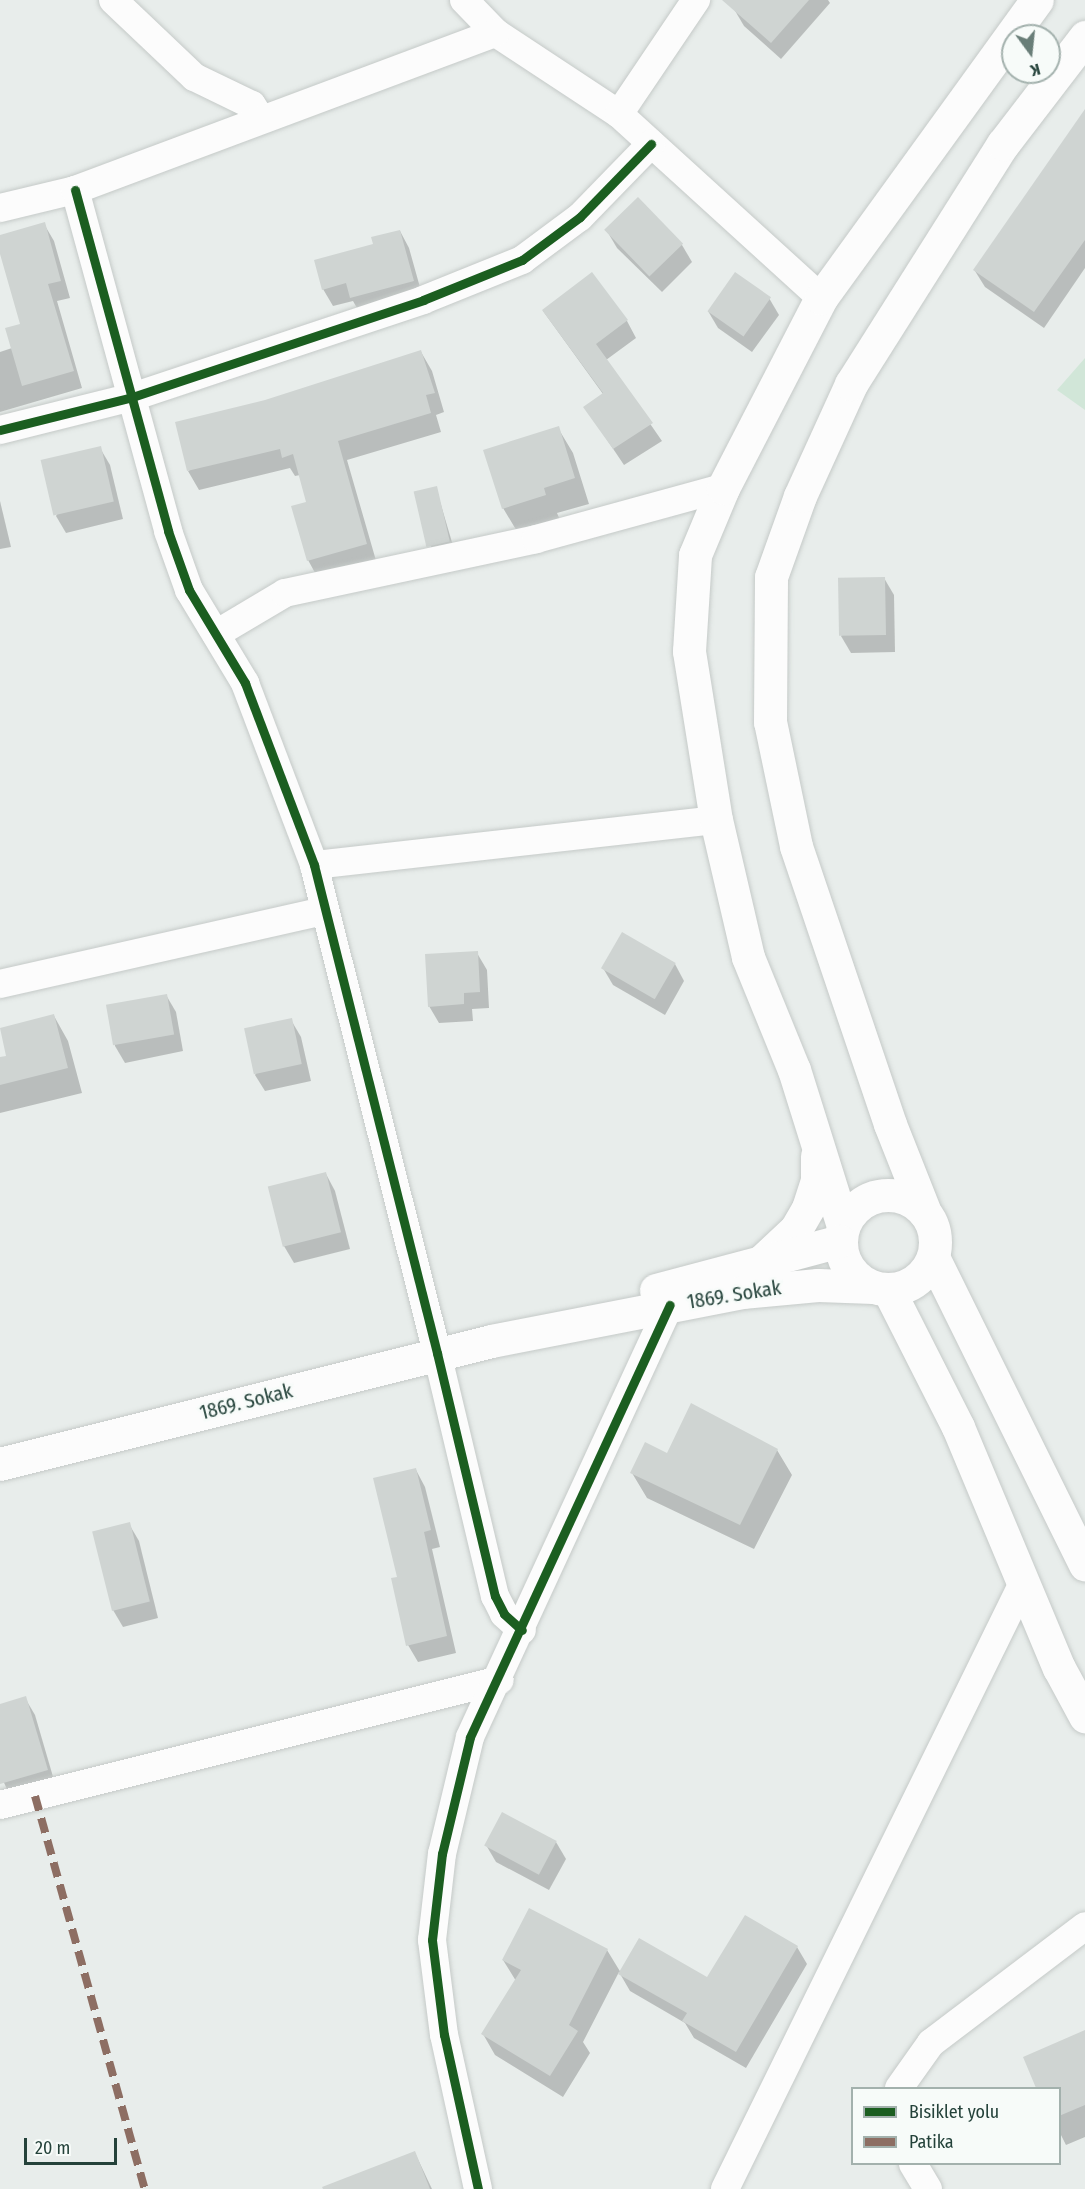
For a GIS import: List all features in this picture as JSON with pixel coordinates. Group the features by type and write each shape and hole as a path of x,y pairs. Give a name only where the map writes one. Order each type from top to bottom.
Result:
{"main road":[{"path":"1037,0 820,298 723,488 695,555 689,651 716,820 748,957 794,1070 817,1145 849,1269 880,1288 958,1427 1059,1668 1085,1716"},
{"path":"880,1288 916,1280 933,1257 936,1240 890,1124 796,846 770,722 771,577 800,496 851,384 1003,144 1085,37"},
{"path":"762,1261 796,1229 808,1208 817,1180 817,1145"},
{"path":"841,1234 857,1206 879,1195 911,1200 924,1210"},
{"name":"1869. Sokak","path":"491,1341 762,1261 841,1234"},
{"path":"933,1257 1085,1564"},
{"name":"1869. Sokak","path":"0,1464 438,1353 670,1305 785,1287 880,1288"}],"street":[{"path":"112,0 194,77 246,101 261,119"},
{"path":"464,0 496,33 619,114 820,298"},
{"path":"619,114 696,0"},
{"path":"0,208 75,190 496,33"},
{"path":"0,430 132,397 423,300 522,260 580,217 651,144"},
{"path":"75,190 132,397 147,466 189,590 245,683 314,865 438,1353 495,1596 504,1614 522,1630"},
{"path":"216,634 285,593 536,539 723,488"},
{"path":"314,865 716,820"},
{"path":"0,984 326,911"},
{"path":"478,2189 444,2035 432,1940 442,1854 470,1737 500,1680 670,1305"},
{"path":"725,2189 1023,1583"},
{"path":"0,1805 500,1680"},
{"path":"900,2087 931,2043 1085,1926"},
{"path":"914,2165 928,2189"}],"green space":[{"path":"1085,358 1085,410 1057,390"}],"building":[{"path":"722,0 809,0 771,43"},
{"path":"1085,109 1085,240 1034,312 973,270"},
{"path":"638,197 683,244 649,276 604,230"},
{"path":"45,222 61,281 48,284 74,371 22,386 5,328 20,324 0,254 0,235"},
{"path":"400,230 414,281 350,298 346,283 322,290 314,260 373,244 371,237"},
{"path":"592,272 628,320 596,344 653,423 613,449 583,407 603,393 542,310"},
{"path":"735,272 771,297 744,337 707,311"},
{"path":"421,350 435,393 426,395 431,413 338,441 367,544 307,561 291,506 306,502 293,454 282,458 280,449 187,471 175,422 265,400"},
{"path":"559,426 575,478 544,488 546,495 502,509 483,450"},
{"path":"101,446 114,502 53,515 41,460"},
{"path":"437,486 450,542 426,547 414,491"},
{"path":"885,577 886,635 839,636 838,578"},
{"path":"622,932 676,963 655,999 601,968"},
{"path":"478,951 480,992 464,993 464,1004 428,1007 425,954"},
{"path":"167,994 174,1034 113,1045 106,1005"},
{"path":"54,1014 68,1068 0,1085 0,1057 6,1056 0,1028"},
{"path":"292,1018 302,1064 254,1074 244,1028"},
{"path":"326,1172 341,1232 283,1247 268,1187"},
{"path":"691,1403 778,1449 740,1525 630,1473 645,1442 667,1453"},
{"path":"416,1468 431,1530 424,1532 447,1636 406,1646 391,1578 397,1577 373,1478"},
{"path":"130,1522 150,1602 112,1611 92,1531"},
{"path":"26,1696 48,1770 0,1784 0,1704"},
{"path":"502,1812 557,1841 539,1875 484,1846"},
{"path":"529,1908 608,1949 569,2025 578,2031 550,2076 481,2034 521,1970 502,1960"},
{"path":"745,1915 798,1946 736,2052 682,2021 687,2013 618,1974 639,1938 707,1977"},
{"path":"1085,2030 1085,2105 1061,2115 1061,2087 1036,2087 1023,2057"},
{"path":"415,2151 430,2189 323,2189 322,2187"}],"marked path":[{"path":"35,1796 145,2189"}],"cycle path":[{"path":"0,430 132,397 423,300 522,260 580,217 651,144"},
{"path":"75,190 168,531 189,590 245,683 314,865 437,1353 495,1596 504,1614 522,1630"},
{"path":"478,2189 444,2035 432,1940 442,1854 470,1737 670,1305"}]}
